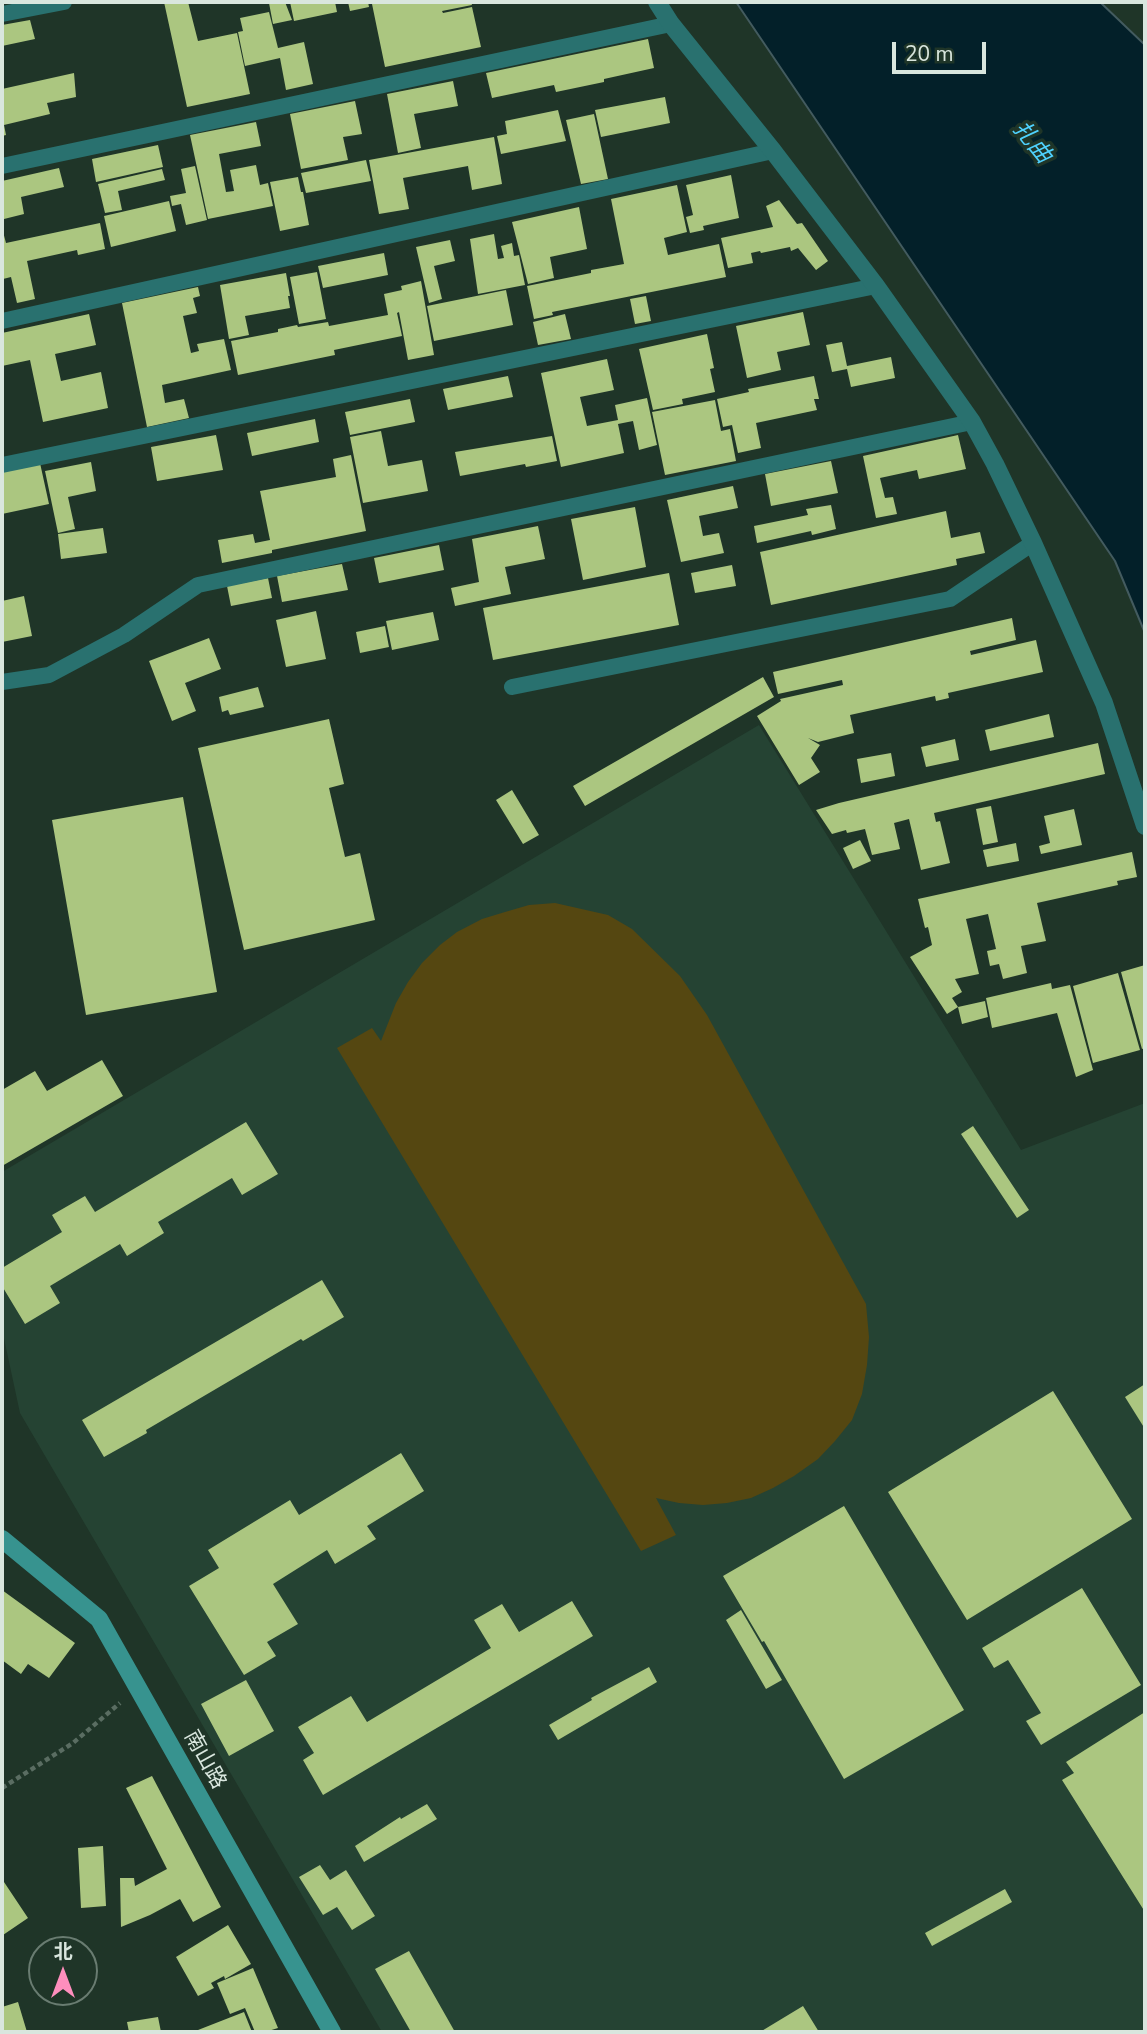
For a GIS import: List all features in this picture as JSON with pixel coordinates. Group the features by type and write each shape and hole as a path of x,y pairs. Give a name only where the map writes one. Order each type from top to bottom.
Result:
{"street":[{"path":"657,2 671,24 876,286 972,422 1033,543 1104,703 1145,826"},
{"name":"南山路","path":"2,1539 99,1619 332,2032"}],"lane":[{"path":"2,15 64,2"},
{"path":"2,166 671,24"},
{"path":"2,321 773,151"},
{"path":"2,464 876,286"},
{"path":"2,682 49,675 124,635 198,585 972,422"},
{"path":"512,687 950,599 1033,543"}],"path":[{"path":"2,1788 73,1743 138,1688"}],"shaded area":[{"path":"759,725 1021,1150 1145,1103 1145,2032 382,2032 20,1413 2,1329 2,1172"},
{"path":"555,903 608,915 632,929 680,976 707,1015 866,1304 869,1337 862,1394 852,1420 835,1441 818,1459 794,1476 751,1498 703,1505 656,1498 676,1535 641,1551 337,1048 372,1028 381,1041 396,1003 408,982 422,963 457,932 482,919 505,912 529,905"}],"water":[{"name":"扎曲","path":"736,2 1100,2 1145,45 1145,633 1115,561"}],"building":[{"path":"164,2 188,2 198,41 237,33 250,94 187,107"},
{"path":"285,2 292,20 273,24 269,3"},
{"path":"290,2 335,2 337,12 294,21"},
{"path":"348,2 368,2 369,7 350,11"},
{"path":"471,2 472,5 442,11 443,13 472,7 481,47 385,67 372,4"},
{"path":"269,12 278,48 304,42 313,84 286,90 280,58 245,66 238,32 243,31 240,18"},
{"path":"30,20 35,39 2,46 2,25"},
{"path":"648,39 654,68 556,92 554,85 492,98 486,73"},
{"path":"74,73 76,97 47,103 50,114 4,125 6,135 2,136 2,89"},
{"path":"453,81 458,106 414,114 421,148 398,153 387,94"},
{"path":"665,97 670,123 601,137 595,110"},
{"path":"355,101 362,134 343,137 348,160 301,169 290,114"},
{"path":"558,110 566,141 501,154 497,136 507,134 505,121"},
{"path":"594,114 608,179 581,184 566,120"},
{"path":"256,122 261,146 219,154 226,192 234,191 230,170 256,165 260,185 268,183 273,206 208,219 190,135"},
{"path":"494,137 502,184 472,190 468,166 403,178 409,209 379,214 369,160"},
{"path":"158,145 163,167 96,182 92,159"},
{"path":"366,160 371,181 306,193 301,173"},
{"path":"195,166 207,220 186,225 181,204 172,206 170,196 186,193 181,169"},
{"path":"59,168 64,187 21,197 24,214 4,219 2,181"},
{"path":"162,169 165,180 118,191 122,210 105,213 98,184"},
{"path":"731,175 739,218 703,226 704,230 690,233 686,217 693,215 686,185"},
{"path":"298,177 309,225 280,231 270,182"},
{"path":"677,185 687,232 664,238 668,255 719,244 726,277 552,312 553,315 534,319 527,286 624,264 611,199"},
{"path":"779,200 797,224 802,223 828,261 816,270 798,248 791,251 790,247 751,253 753,263 728,268 721,238 773,227 766,206"},
{"path":"169,201 176,231 111,247 104,216"},
{"path":"579,207 587,249 550,257 554,278 528,284 512,222"},
{"path":"100,223 105,249 78,255 77,250 27,261 35,299 17,303 11,277 2,277 2,228 6,243"},
{"path":"494,234 498,259 504,258 501,246 512,243 514,256 519,255 525,285 478,294 470,239"},
{"path":"450,240 455,261 434,266 442,299 429,303 416,247"},
{"path":"384,253 388,275 323,288 318,266"},
{"path":"317,272 326,319 299,324 290,277"},
{"path":"286,273 290,308 245,316 249,335 229,339 220,285"},
{"path":"421,281 434,355 408,360 399,312 397,313 402,336 334,350 335,355 238,375 231,341 278,332 278,329 297,325 328,322 329,326 388,315 384,294 402,290 401,286"},
{"path":"198,287 200,296 193,298 197,313 183,316 191,353 199,351 197,344 224,339 231,370 162,385 165,403 184,399 189,418 147,427 122,303"},
{"path":"506,290 513,325 434,341 427,306"},
{"path":"646,296 651,321 635,324 630,299"},
{"path":"803,312 810,345 777,352 781,370 747,378 736,326"},
{"path":"89,314 96,345 55,354 61,381 101,372 108,408 43,422 30,360 2,366 2,333"},
{"path":"565,314 571,339 538,345 533,322"},
{"path":"707,334 714,368 710,369 715,392 682,399 683,404 653,410 639,349"},
{"path":"842,342 847,366 891,357 895,378 851,387 847,369 832,372 826,345"},
{"path":"607,359 614,390 580,397 587,426 618,420 615,405 647,398 657,445 639,450 633,421 618,424 624,453 561,467 541,373"},
{"path":"508,376 513,397 448,410 443,389"},
{"path":"814,376 819,399 814,399 817,410 756,423 761,448 738,453 732,425 723,427 717,399 749,392 748,389"},
{"path":"410,399 415,422 350,435 345,412"},
{"path":"715,400 721,431 730,429 736,461 665,475 652,412"},
{"path":"315,419 319,442 252,456 247,433"},
{"path":"381,431 388,466 422,460 428,491 363,503 350,437"},
{"path":"216,435 223,470 157,481 151,447"},
{"path":"958,435 966,469 919,479 917,470 880,478 885,498 893,497 897,514 876,518 863,456"},
{"path":"552,436 557,461 460,476 455,452"},
{"path":"351,455 366,531 222,563 218,540 253,534 255,543 270,540 260,491 336,477 333,459"},
{"path":"831,461 838,493 771,506 765,474"},
{"path":"91,462 96,491 68,497 75,529 58,533 45,471"},
{"path":"40,463 49,504 2,514 2,471"},
{"path":"733,486 738,508 699,516 703,536 719,533 724,553 681,562 667,500"},
{"path":"831,505 836,529 812,535 811,531 757,543 754,526 808,515 806,509"},
{"path":"635,507 646,567 583,580 571,519"},
{"path":"946,511 951,538 980,532 985,553 956,559 957,565 771,605 760,552"},
{"path":"538,526 545,559 505,567 511,594 455,606 451,588 479,582 472,539"},
{"path":"103,528 107,553 61,559 58,534"},
{"path":"439,545 444,570 379,583 374,558"},
{"path":"342,564 348,590 282,602 277,576"},
{"path":"732,565 736,586 695,593 691,573"},
{"path":"669,573 679,625 493,660 483,608"},
{"path":"268,578 272,598 231,606 227,586"},
{"path":"24,596 32,636 2,642 2,601"},
{"path":"316,611 326,659 286,667 276,620"},
{"path":"433,612 439,640 392,650 386,621"},
{"path":"1012,618 1016,640 970,651 971,655 1036,640 1043,672 948,693 949,698 936,701 935,696 850,715 854,733 818,742 808,738 820,745 811,758 820,772 799,785 757,716 781,701 780,699 843,685 842,680 778,694 773,672"},
{"path":"385,626 389,647 360,653 356,632"},
{"path":"209,638 221,669 185,683 196,711 172,721 149,661"},
{"path":"763,677 774,697 585,806 573,786"},
{"path":"258,687 264,707 230,715 228,710 222,712 219,697"},
{"path":"1049,714 1054,737 990,751 985,730"},
{"path":"329,719 344,784 329,788 345,857 360,853 375,920 244,950 198,748"},
{"path":"955,739 959,760 926,767 921,747"},
{"path":"1098,743 1105,774 934,813 936,822 940,821 950,863 921,870 909,819 894,823 900,849 872,855 865,829 832,834 816,810 839,803"},
{"path":"891,753 895,776 861,783 857,759"},
{"path":"512,790 539,835 523,844 496,800"},
{"path":"183,797 217,992 86,1015 52,820"},
{"path":"991,806 998,842 983,845 976,809"},
{"path":"1074,809 1082,845 1041,854 1039,846 1050,843 1044,816"},
{"path":"860,840 871,861 853,869 843,848"},
{"path":"1016,843 1019,861 987,867 983,850"},
{"path":"1132,852 1137,877 1117,881 1118,885 1037,903 1046,941 1021,946 1027,973 1003,979 999,964 990,966 987,951 996,949 988,914 966,919 979,974 955,979 962,992 952,998 958,1007 947,1014 910,957 932,945 918,899"},
{"path":"1145,965 1145,1048 1142,1049 1121,972"},
{"path":"1118,973 1140,1050 1093,1063 1073,986"},
{"path":"1051,983 1052,989 1070,985 1093,1070 1076,1077 1057,1013 992,1028 986,998"},
{"path":"985,1001 988,1017 962,1024 958,1007"},
{"path":"102,1060 123,1096 2,1166 2,1090 35,1071 47,1091"},
{"path":"246,1122 278,1174 242,1195 232,1178 158,1222 164,1233 127,1256 120,1244 50,1286 60,1303 25,1324 2,1286 2,1268 62,1232 52,1215 85,1196 95,1212"},
{"path":"973,1126 1029,1210 1017,1218 961,1134"},
{"path":"322,1280 344,1317 303,1341 301,1339 104,1457 82,1420"},
{"path":"1145,1384 1145,1429 1125,1397"},
{"path":"1053,1391 1132,1519 967,1620 888,1492"},
{"path":"401,1453 424,1491 367,1526 376,1539 335,1564 327,1550 273,1584 298,1624 267,1642 276,1656 244,1675 189,1586 219,1568 208,1550 290,1500 299,1515"},
{"path":"844,1506 964,1710 844,1779 723,1576"},
{"path":"1082,1588 1141,1685 1041,1745 1026,1721 1041,1713 1008,1660 994,1668 982,1648"},
{"path":"2,1590 75,1643 49,1678 28,1664 21,1674 2,1660"},
{"path":"572,1601 593,1636 323,1795 303,1760 314,1753 298,1727 351,1696 367,1722 491,1648 474,1620 502,1604 519,1632"},
{"path":"741,1610 782,1680 766,1689 726,1620"},
{"path":"649,1667 657,1682 558,1740 549,1725 592,1700 591,1698"},
{"path":"246,1680 274,1731 229,1756 201,1704"},
{"path":"1145,1712 1145,1912 1062,1780 1074,1773 1066,1762"},
{"path":"152,1776 221,1907 193,1922 180,1899 121,1927 120,1878 134,1878 135,1886 167,1869 126,1788"},
{"path":"427,1804 437,1819 364,1862 355,1846 400,1817 401,1819"},
{"path":"103,1846 106,1906 81,1908 78,1848"},
{"path":"320,1865 330,1880 346,1870 375,1916 352,1930 337,1907 323,1915 299,1877"},
{"path":"2,1879 28,1918 3,1935 2,1932"},
{"path":"1005,1889 1012,1902 932,1946 925,1933"},
{"path":"228,1925 251,1964 225,1979 224,1976 211,1983 214,1988 198,1996 176,1957"},
{"path":"409,1951 455,2032 411,2032 375,1969"},
{"path":"253,1968 278,2028 265,2032 255,2032 245,2008 230,2014 217,1983"},
{"path":"18,2002 27,2032 2,2032 2,2007"},
{"path":"803,2006 819,2032 760,2032"},
{"path":"244,2012 252,2032 198,2030"},
{"path":"158,2017 161,2032 129,2032 127,2022"}]}
